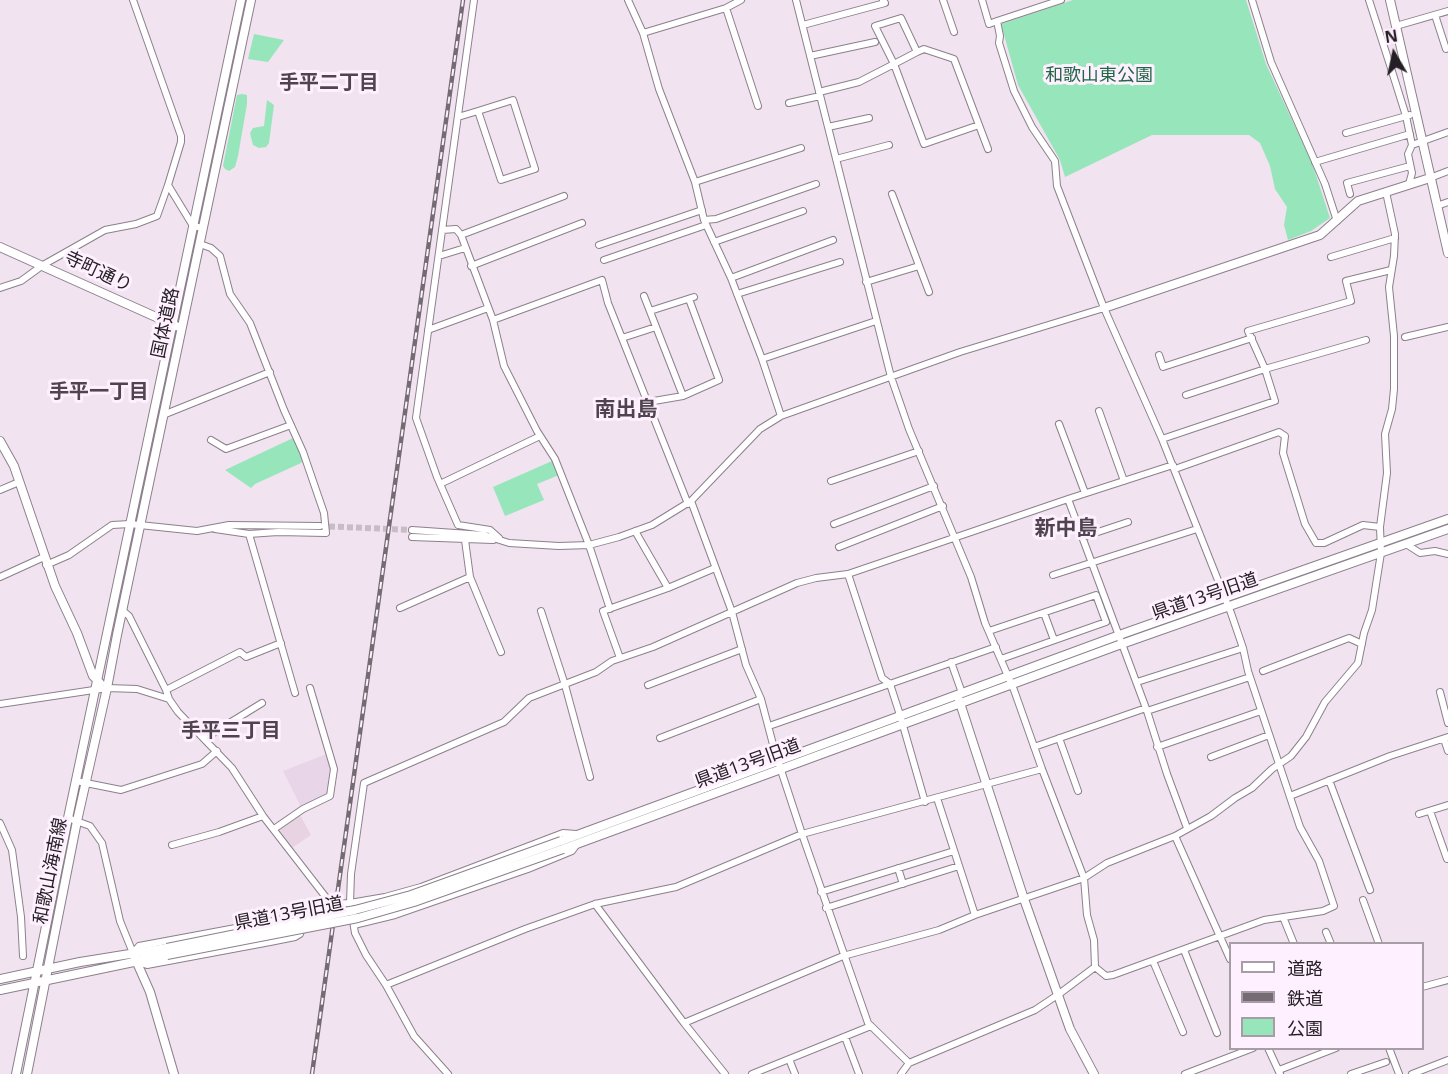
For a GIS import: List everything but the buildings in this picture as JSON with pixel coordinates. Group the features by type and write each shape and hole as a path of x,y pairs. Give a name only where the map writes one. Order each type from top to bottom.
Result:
{"street":[{"path":"0,288 21,281 43,265 105,230 136,224 157,216 181,136 133,0"},
{"name":"国体道路","path":"97,685 241,0"},
{"name":"国体道路","path":"108,688 122,610 251,0"},
{"path":"474,0 416,418 458,525 490,530 499,539"},
{"path":"628,0 643,33 659,89 695,182 705,222 737,294 782,416"},
{"path":"643,33 726,8 741,0"},
{"path":"796,0 891,377 971,577 989,631 1010,680 1084,878 1087,915 1094,940 1095,967 1106,976 1264,920 1323,911 1334,906 1319,861 1300,827 1250,677 1244,648 1174,467 1104,308 1057,186 1055,161 1032,127 1014,91 999,43 997,21"},
{"path":"803,25 885,3 883,0"},
{"path":"943,0 954,32"},
{"path":"982,0 989,24 1061,0"},
{"path":"1252,0 1271,62 1316,162 1337,221"},
{"path":"1369,0 1406,116 1412,145 1408,154 1412,179 1409,184"},
{"path":"1390,0 1448,253"},
{"path":"726,8 758,106"},
{"path":"1396,26 1448,11"},
{"path":"1435,15 1446,50"},
{"path":"917,52 902,18 875,26 894,64 924,144 979,124"},
{"path":"810,56 875,42"},
{"path":"789,104 859,82 924,49 954,59 988,149"},
{"path":"1390,65 1404,62"},
{"path":"458,117 513,100 535,169 501,180 478,111"},
{"path":"1346,133 1416,113"},
{"path":"828,127 869,118"},
{"path":"1412,145 1448,132"},
{"path":"1316,162 1410,135"},
{"path":"836,159 889,145"},
{"path":"695,182 801,148"},
{"path":"1350,194 1347,183 1410,166"},
{"path":"499,539 465,540 412,533 484,535 499,539 509,543 559,546 589,544 635,531 652,525 689,502 760,429 782,416 960,352 1104,308 1296,244 1320,235 1358,201 1448,171"},
{"path":"604,260 816,184"},
{"path":"168,185 193,226 203,228"},
{"path":"684,1023 843,956 939,930 975,915 1084,878 1107,863 1175,836 1211,816 1234,798 1252,788 1291,756 1306,737 1325,702 1358,663 1372,610 1382,542 1380,527 1387,473 1385,434 1392,409 1394,389 1394,336 1389,287 1395,238 1386,192"},
{"path":"892,194 929,292"},
{"path":"461,235 564,196"},
{"path":"1437,206 1448,202"},
{"path":"599,245 702,210"},
{"path":"714,242 803,211"},
{"path":"471,266 582,223"},
{"path":"442,231 456,229 461,235 493,320 504,366 540,436 555,459 589,544 610,609"},
{"path":"1331,257 1395,238"},
{"path":"730,278 833,240"},
{"path":"200,244 211,248 220,256 230,294 250,324 303,452 324,513 327,534 278,532 249,534 212,528"},
{"name":"寺町通り","path":"0,247 182,329"},
{"path":"439,256 465,248"},
{"path":"737,294 840,262"},
{"path":"866,282 919,266"},
{"path":"1162,439 1275,401 1265,369 1248,331 1351,301 1346,281 1391,270"},
{"path":"493,320 602,280 608,303 732,612 746,665 761,699 781,770 826,908 868,1023 909,1063"},
{"path":"644,296 683,396"},
{"path":"648,402 683,396 719,380 692,298 650,311"},
{"path":"428,330 488,308"},
{"path":"762,359 876,321"},
{"path":"622,338 656,327"},
{"path":"1406,337 1448,327"},
{"path":"1159,355 1162,367 1252,338"},
{"path":"1186,395 1366,340"},
{"path":"164,415 270,372"},
{"path":"1099,411 1124,481"},
{"path":"1059,424 1085,494"},
{"path":"211,440 226,449 291,425"},
{"path":"448,1074 414,1036 386,985 366,956 355,933 350,903 351,873 364,783 504,722 529,699 596,672 620,658 653,647 797,583 848,574 1068,499 1279,432 1285,436 1283,453 1305,524 1316,543 1324,543 1363,525 1380,527"},
{"path":"440,484 540,436"},
{"path":"0,441 20,482 45,561 78,633 97,685"},
{"path":"831,481 919,451"},
{"path":"0,490 20,482"},
{"path":"834,524 934,486"},
{"path":"1068,499 1137,682 1157,747 1187,828"},
{"path":"839,547 943,506"},
{"name":"県道13号旧道","path":"578,838 781,770 960,696 1226,602 1448,519"},
{"path":"1083,537 1128,522"},
{"path":"0,577 69,555 112,525 130,524 197,531 229,525 320,526"},
{"path":"1053,576 1197,529"},
{"name":"県道13号旧道","path":"1226,602 1381,553 1448,529"},
{"path":"635,531 668,588"},
{"path":"249,534 295,693"},
{"path":"465,540 470,577 501,652"},
{"path":"1406,544 1420,553 1435,551 1448,554"},
{"path":"620,658 603,611 716,568"},
{"path":"848,574 882,678 890,684 902,719 925,802"},
{"path":"400,608 470,577"},
{"path":"989,631 1096,595 1106,622 1001,659"},
{"path":"122,610 129,616 169,699 178,712 232,768 263,816 332,904 385,897 421,887 563,833 578,838 572,851 528,869 395,915 354,925"},
{"path":"541,611 565,685 590,777"},
{"path":"1044,613 1054,640"},
{"path":"1263,670 1349,638 1362,644"},
{"path":"166,690 240,652 246,657 281,643"},
{"path":"769,726 996,647"},
{"path":"1137,682 1244,648"},
{"path":"648,685 742,649"},
{"path":"951,662 985,784 1024,899 1070,1029 1094,1074"},
{"path":"1034,747 1250,677"},
{"path":"0,704 97,685 108,688 137,689 169,699"},
{"name":"和歌山海南線","path":"22,1074 36,972 97,685"},
{"name":"和歌山海南線","path":"22,1074 48,969 77,821 108,688"},
{"path":"274,829 303,809 330,796 334,770 310,688"},
{"path":"1440,692 1445,703 1448,723"},
{"path":"660,738 761,699"},
{"path":"205,738 262,703"},
{"path":"1157,747 1261,711"},
{"name":"県道13号旧道","path":"0,979 48,969 167,951 355,910 562,845 778,760 902,719"},
{"path":"1211,757 1269,735"},
{"path":"1059,738 1078,792"},
{"path":"1290,796 1390,756 1446,738 1448,751"},
{"path":"76,781 122,790 202,764 218,751"},
{"path":"386,985 525,929 595,904 676,887 802,834 1042,769"},
{"path":"1329,780 1370,890"},
{"path":"937,798 975,915"},
{"path":"1419,814 1448,805"},
{"path":"1430,811 1447,859"},
{"path":"172,845 219,832 263,816"},
{"path":"68,818 90,826 102,843 120,921 150,992 174,1074"},
{"path":"0,823 12,850 21,917 23,956"},
{"path":"1175,836 1229,957"},
{"path":"821,892 954,851"},
{"path":"826,908 959,866"},
{"path":"898,868 903,884"},
{"path":"134,957 139,946 300,916 328,900"},
{"path":"1363,900 1378,942"},
{"path":"595,904 725,1074"},
{"path":"134,957 147,965 295,937 300,934 302,928 300,916"},
{"path":"1283,917 1293,942"},
{"path":"1326,932 1329,942"},
{"path":"1184,950 1217,1033"},
{"name":"県道13号旧道","path":"0,990 45,981 134,957"},
{"path":"1153,961 1183,1032"},
{"path":"901,1074 909,1063 1035,1010 1095,967"},
{"path":"1424,986 1448,980"},
{"path":"752,1074 871,1026"},
{"path":"845,1037 859,1074"},
{"path":"1185,1074 1248,1050"},
{"path":"1269,1050 1279,1072 1331,1050"},
{"path":"1390,1050 1399,1074"},
{"path":"789,1059 795,1074"},
{"path":"1412,1074 1448,1060"},
{"path":"1351,1074 1386,1062"}],"shaded area":[{"path":"329,753 332,770 328,795 302,809 283,771"},
{"path":"300,815 311,835 292,848 279,830"}],"green space":[{"name":"和歌山東公園","path":"1073,0 1246,0 1266,64 1312,163 1330,218 1311,231 1288,240 1284,225 1287,207 1275,189 1270,166 1260,143 1249,135 1152,135 1065,177 1060,160 1018,85 1001,24"},
{"path":"254,34 284,40 268,62 248,59"},
{"path":"237,95 247,95 247,104 238,156 235,167 229,171 223,166"},
{"path":"267,100 274,105 269,143 266,147 259,148 253,145 250,133 253,128 264,126"},
{"path":"293,438 303,460 301,463 251,488 225,470"},
{"path":"552,461 559,475 537,484 544,500 505,516 493,487"}],"tunnel":[{"path":"320,526 412,530"}],"railway":[{"path":"312,1074 463,0"}],"district":[{"name":"手平二丁目","path":"329,83"},
{"name":"手平一丁目","path":"99,392"},
{"name":"南出島","path":"626,410"},
{"name":"新中島","path":"1066,529"},
{"name":"手平三丁目","path":"231,731"}]}
